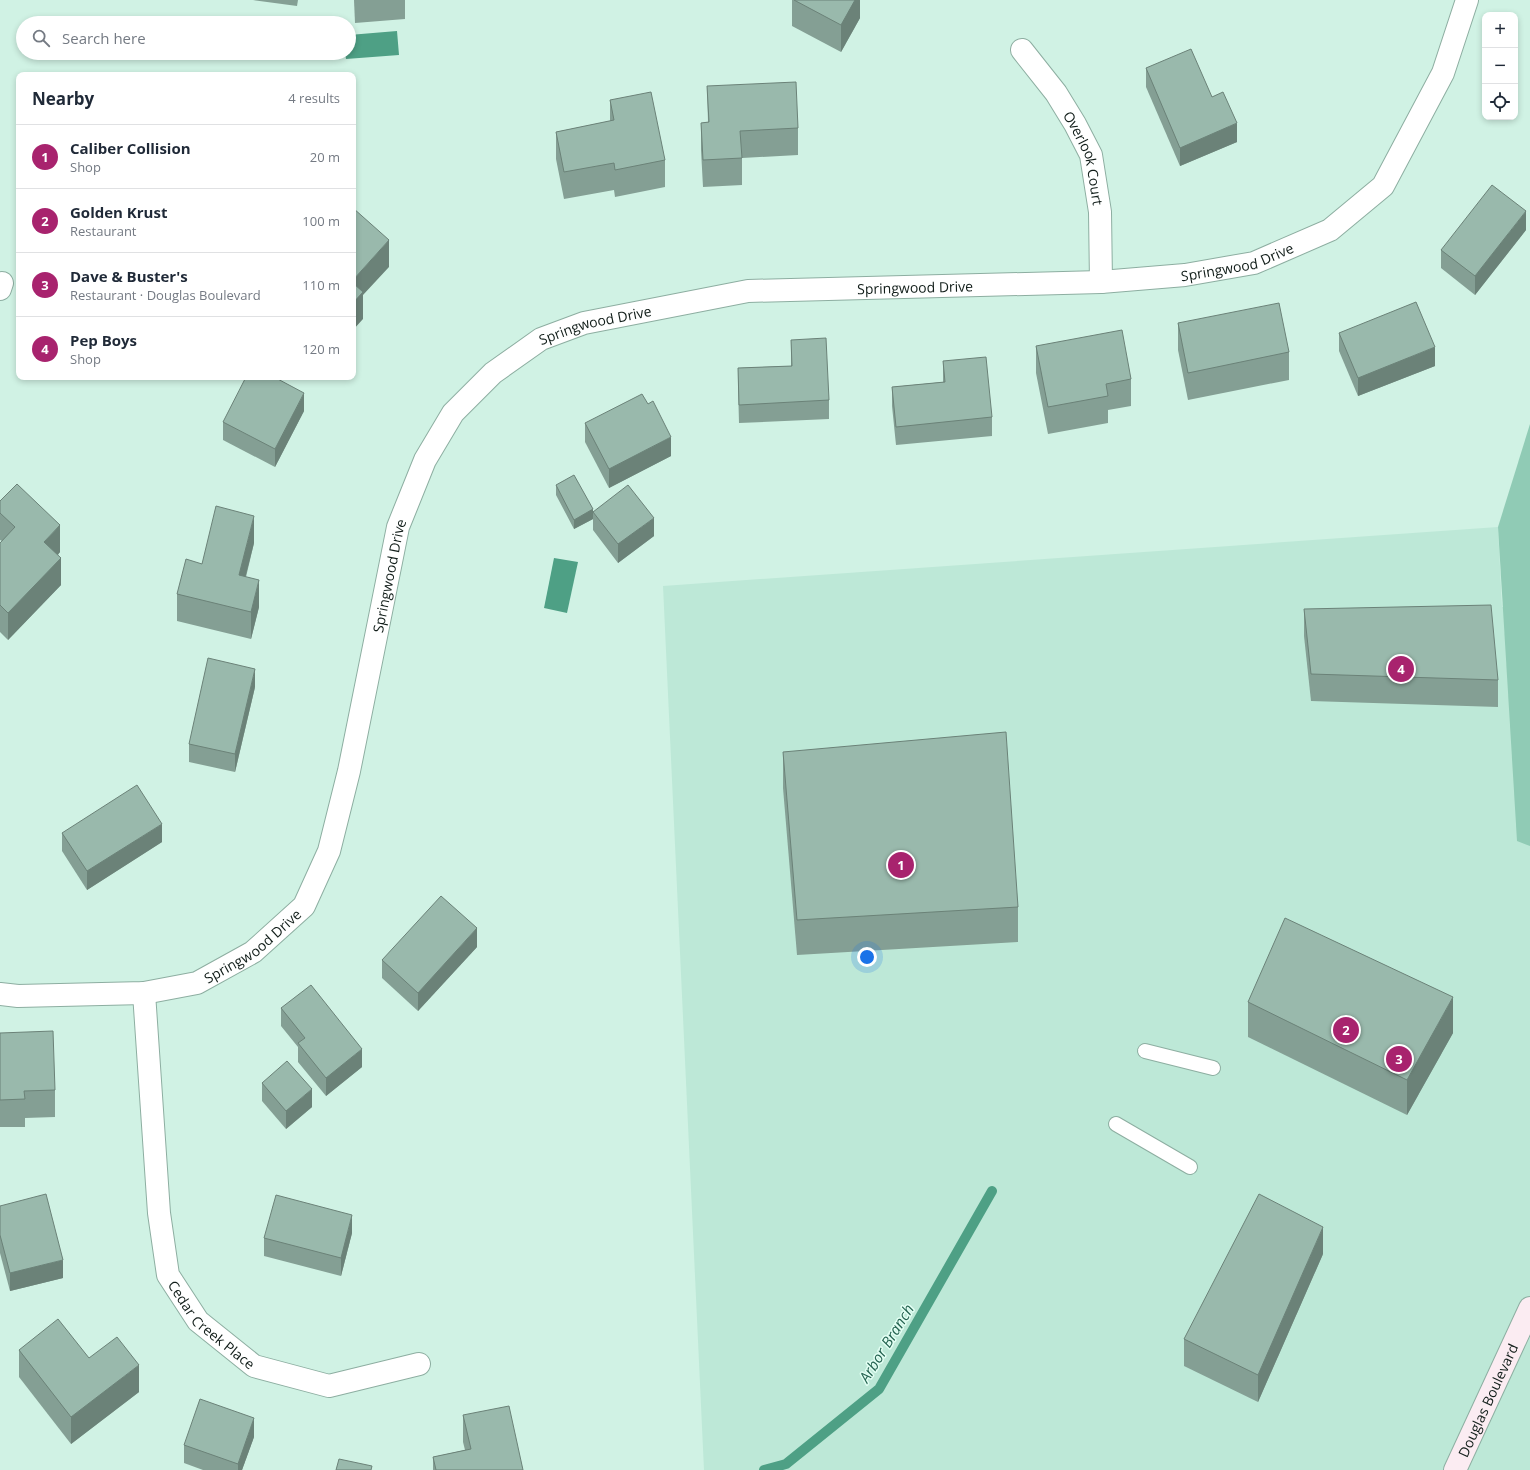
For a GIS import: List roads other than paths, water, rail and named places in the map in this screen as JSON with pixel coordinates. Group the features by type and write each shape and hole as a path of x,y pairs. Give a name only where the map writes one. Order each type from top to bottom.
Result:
{"main road":[{"name":"Douglas Boulevard","path":"1455,1470 1530,1308"}],"street":[{"name":"Springwood Drive","path":"0,994 18,996 144,993 197,983 253,952 304,906 329,851 349,771 398,527 425,460 453,413 493,373 541,340 584,323 748,291 1101,282 1185,275 1254,263 1330,230 1383,186 1443,73 1468,0"},
{"name":"Overlook Court","path":"1022,50 1056,93 1075,124 1091,155 1100,212 1101,282"},
{"name":"Cedar Creek Place","path":"144,993 158,1213 168,1276 198,1321 254,1366 329,1386 419,1364"}],"lane":[{"path":"1145,1052 1213,1068"},
{"path":"1116,1124 1190,1167"}],"waterway":[{"name":"Arbor Branch","path":"764,1470 786,1464 879,1389 992,1191"}],"place":[{"name":"Pep Boys","path":"1401,669"},
{"name":"Caliber Collision","path":"901,865"},
{"name":"Golden Krust","path":"1346,1030"},
{"name":"Dave & Buster's","path":"1399,1059"}]}
